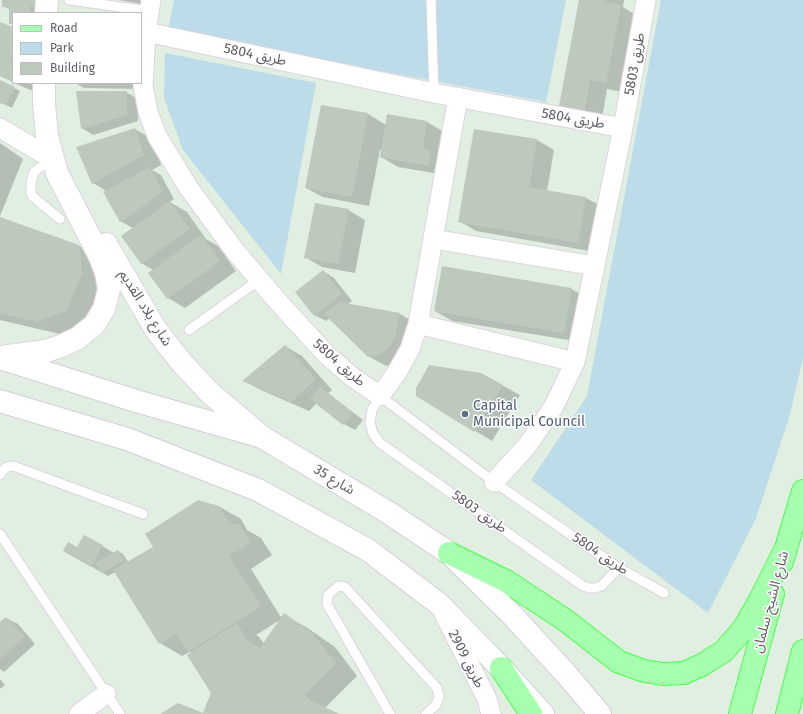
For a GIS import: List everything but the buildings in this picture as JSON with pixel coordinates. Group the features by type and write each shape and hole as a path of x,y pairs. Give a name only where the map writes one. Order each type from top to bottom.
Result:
{"main road":[{"path":"46,12 47,0"},
{"name":"شارع بلاد القديم","path":"0,358 46,351 78,338 94,325 104,309 108,289 106,273 100,257 60,178 54,160 47,136 44,84"},
{"name":"شارع بلاد القديم","path":"54,160 63,170 156,330 182,363 210,393 262,437"},
{"name":"شارع 35","path":"0,358 136,401 262,437 389,513 449,553 513,616 567,675 600,714"},
{"path":"0,401 127,439 258,490 368,550 439,604 543,714"},
{"name":"شارع الشيخ سلمان","path":"740,714 803,491"},
{"path":"449,553 506,581 565,620 619,662 644,671 664,674 684,673 702,666 724,651 744,628 786,548"},
{"path":"786,714 803,651"},
{"path":"501,668 531,714"}],"street":[{"name":"طريق 5803","path":"494,482 527,446 554,406 575,362 623,128 646,0"},
{"name":"طريق 5804","path":"151,6 146,32 143,86 148,112 157,136 188,187 235,251 259,280 326,354 351,376 380,396"},
{"name":"طريق 5804","path":"146,32 458,98 623,128"},
{"path":"380,396 397,372 410,349 418,324 458,98"},
{"path":"0,128 54,160"},
{"path":"433,239 595,266"},
{"path":"418,324 575,362"},
{"name":"طريق 2909","path":"439,604 487,699 491,714"},
{"path":"79,714 106,694"}],"lane":[{"path":"69,0 151,6"},
{"path":"431,0 434,93"},
{"path":"54,160 34,172 31,183 31,192 32,196 60,219"},
{"path":"189,330 259,280"},
{"name":"طريق 5804","path":"380,396 494,482 619,568 664,593"},
{"name":"طريق 5803","path":"380,396 372,410 370,422 373,434 380,443 583,586 589,588 601,586 619,568"},
{"path":"0,475 5,468 10,466 16,467 143,514"},
{"path":"0,534 120,714"},
{"path":"390,714 327,604 328,595 338,586 345,587 437,688 439,697 436,705 426,714"}],"green space":[{"path":"174,0 566,0 546,102 168,31"},
{"path":"661,0 803,0 803,358 789,418 756,518 708,613 531,480 587,396"},
{"path":"165,53 316,83 281,274 183,150 164,98"}],"place":[{"name":"Capital Municipal Council","path":"465,414"}]}
